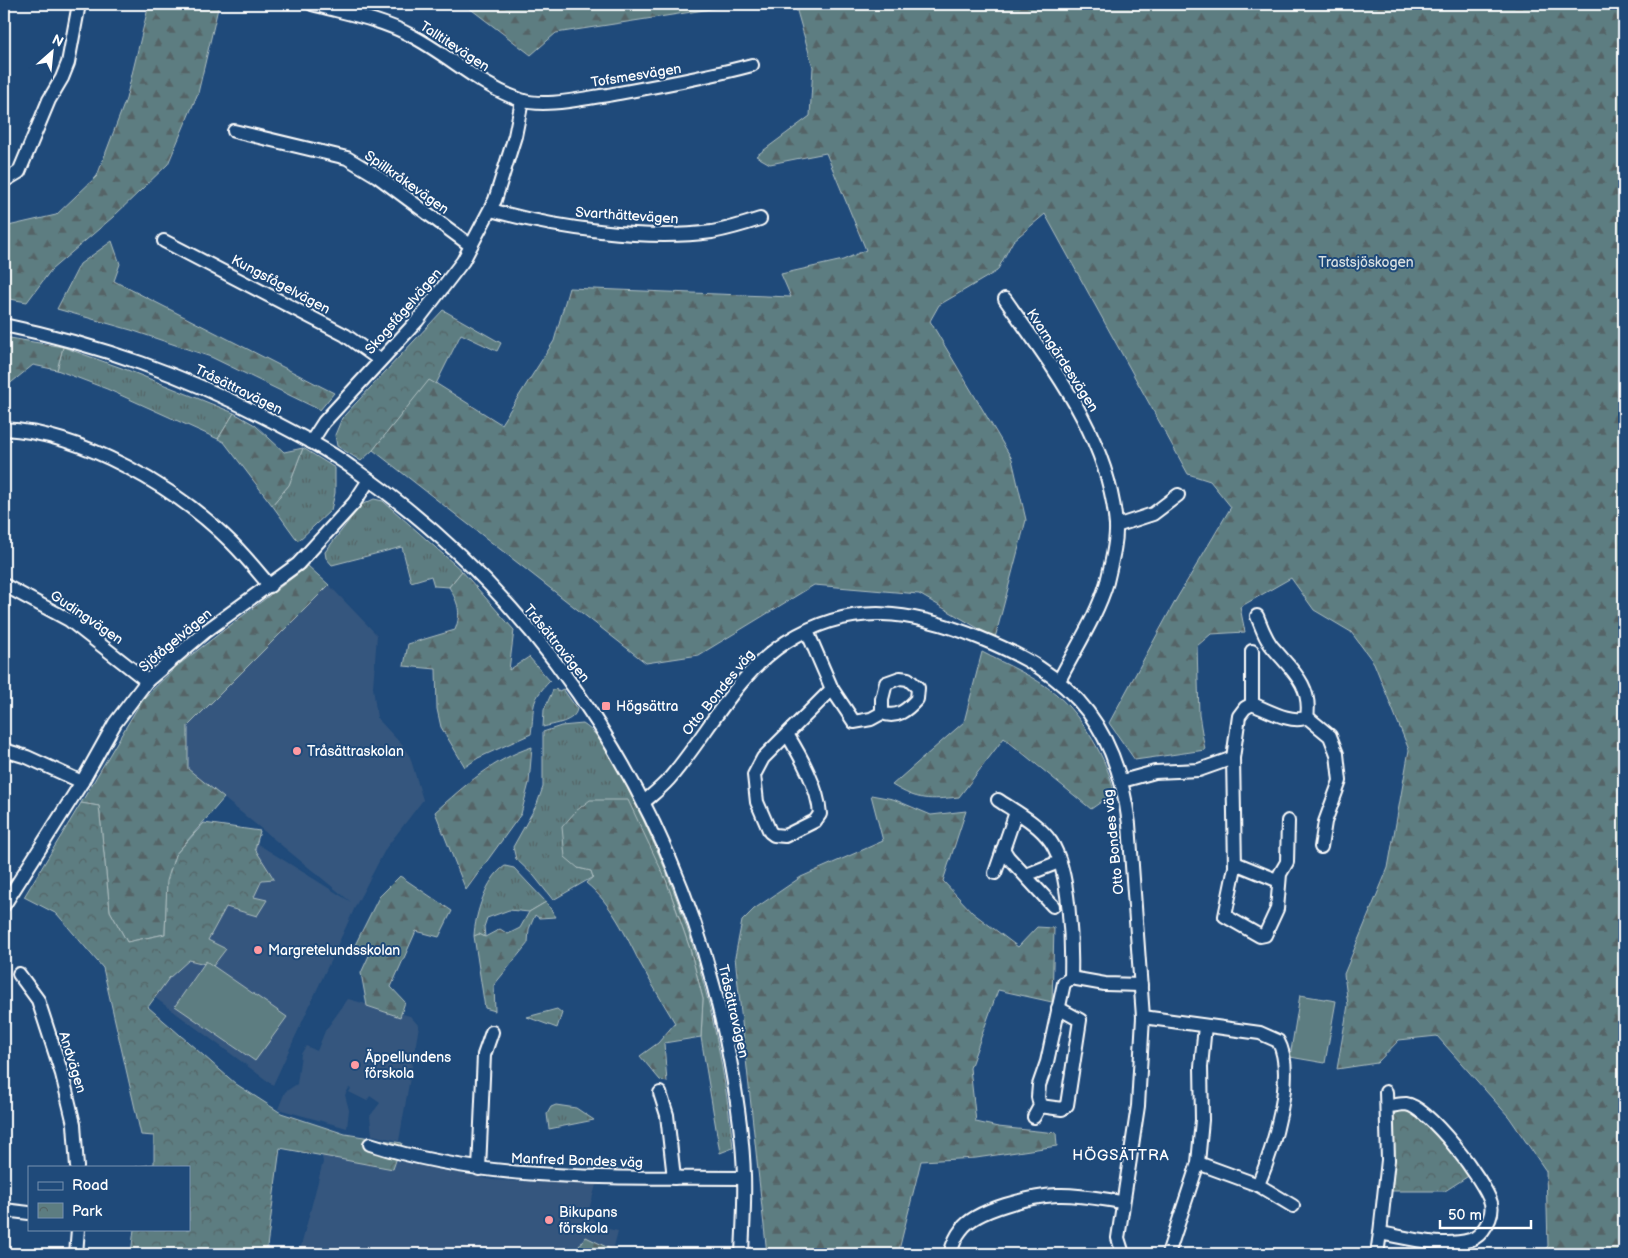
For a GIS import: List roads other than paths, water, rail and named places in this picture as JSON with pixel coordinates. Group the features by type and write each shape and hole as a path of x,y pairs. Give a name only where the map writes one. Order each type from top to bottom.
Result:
{"street":[{"path":"4,181 19,172 50,100 62,78 68,63 79,4"},
{"name":"Talltitevägen","path":"312,4 376,21 410,35 483,83 522,101"},
{"name":"Tofsmesvägen","path":"522,101 570,101 642,90 700,79 752,64"},
{"name":"Skogsfågelvägen","path":"311,442 324,422 436,299 454,275 491,210 515,136 522,101"},
{"name":"Spillkråkevägen","path":"234,131 347,158 377,176 470,246"},
{"name":"Svarthättevägen","path":"491,210 571,226 657,234 712,232 760,219"},
{"name":"Kungsfågelvägen","path":"164,241 345,335 380,360"},
{"name":"Kvarngärdesvägen","path":"1005,299 1081,413 1106,474 1116,526 1113,554 1099,603 1059,681"},
{"name":"Tråsättravägen","path":"4,325 94,346 156,367 205,387 311,442 369,480 413,514 494,590 537,639 595,717 644,802 682,887 721,1014 738,1106 744,1178 742,1254"},
{"path":"4,429 19,430 79,446 140,474 186,504 232,542 270,586"},
{"name":"Sjöfågelvägen","path":"4,905 82,782 115,724 147,681 206,631 270,586 308,553 354,503 369,480"},
{"path":"1116,526 1153,514 1178,496"},
{"name":"Gudingvägen","path":"4,585 69,620 147,681"},
{"name":"Otto Bondes väg","path":"644,802 668,780 756,666 771,652 825,623 858,615 892,614 922,618 1013,652 1059,681 1088,712 1114,758 1122,781 1128,824 1143,1017 1138,1106 1118,1238 1123,1254"},
{"path":"1257,616 1268,641 1294,670 1306,691 1308,699 1307,717"},
{"path":"807,631 832,689 854,722 870,719 882,713"},
{"path":"1252,651 1252,704"},
{"path":"788,734 804,764 820,814 815,821 785,836 779,836 770,832 756,802 754,775 763,758 832,689"},
{"path":"1288,821 1287,862 1280,874 1277,909 1266,935 1260,936 1225,916 1235,863 1233,758 1239,716 1245,708 1252,704 1291,718 1302,719 1307,717"},
{"path":"1307,717 1330,736 1337,754 1340,781 1325,822 1321,847"},
{"path":"4,750 27,757 82,782"},
{"path":"1122,781 1155,772 1200,770 1233,758"},
{"path":"998,800 1016,812 1052,843 1059,862 1069,919 1071,978"},
{"path":"995,874 1016,812"},
{"path":"1003,849 1008,857 1053,906"},
{"path":"1026,875 1059,862"},
{"path":"1235,863 1279,880"},
{"name":"Andvägen","path":"19,974 38,1000 62,1074 74,1124 77,1166"},
{"path":"1058,1008 1080,1020 1067,1104 1062,1109 1037,1112 1039,1084 1047,1062 1058,1008 1064,983 1071,978 1105,984 1141,985"},
{"path":"1143,1017 1265,1035 1278,1041 1283,1052 1284,1075 1281,1113 1270,1155 1258,1185"},
{"path":"1168,1254 1198,1163 1202,1120 1200,1067 1206,1026"},
{"path":"479,1169 484,1054 492,1032"},
{"path":"1377,1254 1388,1160 1386,1092"},
{"path":"660,1093 667,1115 674,1178"},
{"path":"1380,1233 1430,1241 1472,1240 1487,1224 1492,1206 1485,1190 1443,1131 1419,1111 1406,1104 1387,1106"},
{"name":"Manfred Bondes väg","path":"370,1144 479,1169 528,1175 744,1178"},
{"path":"1198,1163 1258,1185 1292,1206"},
{"path":"950,1254 961,1230 968,1223 992,1211 1034,1198 1058,1195 1122,1202"},
{"path":"4,1210 28,1213"},
{"path":"76,1254 78,1230"}],"place":[{"name":"Högsättra","path":"606,706"},
{"name":"Tråsättraskolan","path":"297,751"},
{"name":"Margretelundsskolan","path":"258,950"},
{"name":"Äppellundens förskola","path":"355,1065"},
{"name":"Bikupans förskola","path":"549,1220"}],"district":[{"name":"HÖGSÄTTRA","path":"1121,1155"}],"park label":[{"name":"Trastsjöskogen","path":"1366,262"}]}
